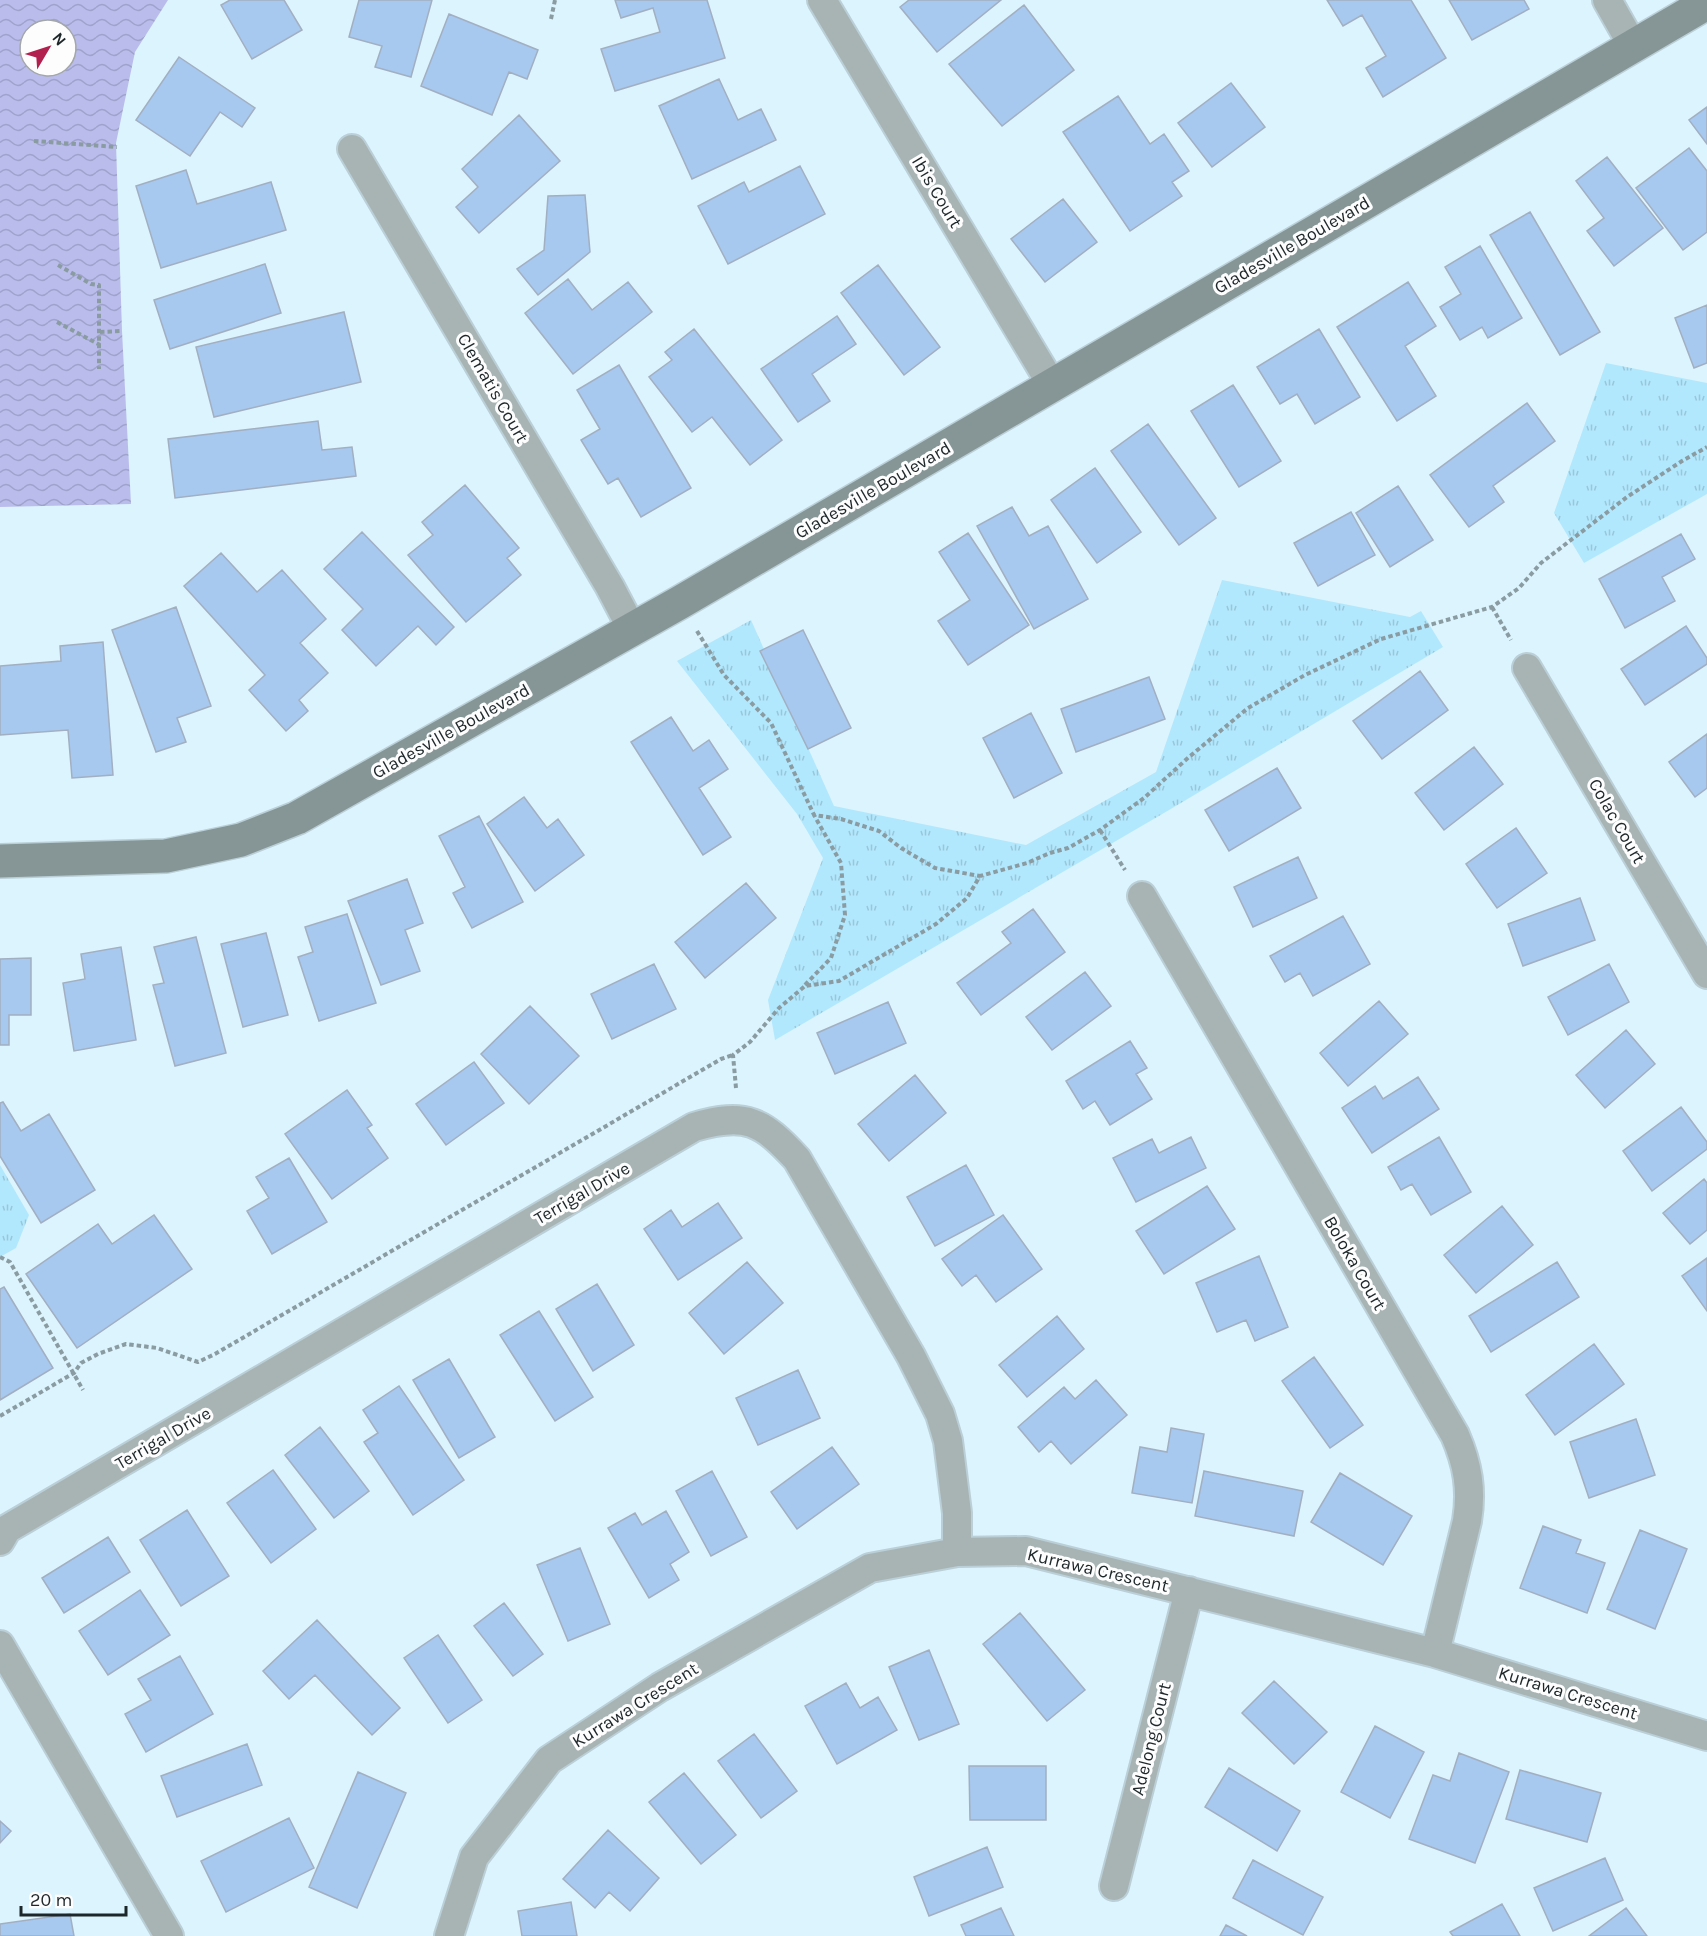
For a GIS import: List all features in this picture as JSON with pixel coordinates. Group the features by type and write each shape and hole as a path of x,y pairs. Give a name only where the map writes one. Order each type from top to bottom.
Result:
{"street":[{"name":"Ibis Court","path":"822,0 1052,385"},
{"path":"1607,0 1633,46"},
{"name":"Gladesville Boulevard","path":"0,861 166,856 207,849 267,832 297,818 679,603 1707,3"},
{"name":"Clematis Court","path":"352,148 610,587 632,629"},
{"name":"Colac Court","path":"1527,668 1707,974"},
{"name":"Boloka Court","path":"1142,896 1449,1425 1464,1456 1469,1477 1469,1511 1435,1653"},
{"name":"Terrigal Drive","path":"0,1541 7,1529 694,1128 716,1121 739,1120 757,1125 775,1135 797,1159 916,1366 940,1414 948,1441 957,1513 957,1552"},
{"name":"Kurrawa Crescent","path":"449,1936 474,1857 549,1760 660,1687 870,1568 957,1552 1026,1551 1435,1653 1707,1736"},
{"name":"Adelong Court","path":"1114,1886 1189,1591"},
{"path":"0,1645 169,1936"}],"path":[{"path":"550,19 555,0"},
{"path":"34,141 117,147"},
{"path":"58,265 91,284 99,285 99,369"},
{"path":"57,322 100,345"},
{"path":"100,332 122,331"},
{"path":"814,815 841,819 879,831 935,868 980,876 1027,863 1068,848 1100,830 1144,798 1188,756 1248,708 1305,675 1382,639 1492,607 1519,588 1541,563 1627,497 1707,447"},
{"path":"0,1416 74,1373 81,1363 98,1353 126,1344 157,1348 198,1362 215,1354 722,1059 733,1055 750,1042 779,1008 805,986 831,958 845,915 841,863 814,815 771,723 724,675 679,603"},
{"path":"1492,607 1527,668"},
{"path":"1100,830 1142,896"},
{"path":"805,986 839,981 936,924 966,898 980,876"},
{"path":"733,1055 739,1120"},
{"path":"0,1257 10,1262 83,1390"},
{"path":"0,1264 10,1262"}],"green space":[{"path":"1606,363 1707,383 1707,494 1584,563 1554,513"},
{"path":"1222,580 1410,617 1421,611 1443,647 775,1040 768,1000 823,858 797,814 677,661 751,620 834,806 1026,845 1156,772"},
{"path":"0,1165 29,1215 16,1248 0,1257"}],"water":[{"path":"0,0 168,0 135,52 116,143 122,331 131,504 0,507"}],"building":[{"path":"230,0 284,0 302,30 252,59 221,5"},
{"path":"359,0 432,0 411,77 375,67 382,46 349,37"},
{"path":"615,0 707,0 725,58 615,91 601,49 660,32 653,8 621,18"},
{"path":"909,0 1001,0 937,52 900,7"},
{"path":"1327,0 1411,0 1446,58 1383,97 1366,68 1386,56 1362,15 1343,26"},
{"path":"1449,0 1524,0 1529,9 1472,40"},
{"path":"1024,5 1074,70 1002,126 949,64"},
{"path":"449,14 538,50 527,79 509,72 492,115 421,86"},
{"path":"179,57 255,108 242,127 220,112 190,156 136,120"},
{"path":"719,79 738,120 761,109 776,140 692,179 659,106"},
{"path":"1231,83 1265,127 1212,167 1178,123"},
{"path":"1118,96 1150,144 1164,134 1189,171 1172,182 1182,196 1130,231 1063,132"},
{"path":"1707,107 1707,144 1689,120"},
{"path":"519,115 560,161 479,233 456,207 478,187 462,169"},
{"path":"1689,148 1707,171 1707,232 1683,250 1636,188"},
{"path":"1607,157 1663,228 1614,266 1587,231 1604,218 1576,181"},
{"path":"800,166 825,214 728,264 698,206 744,182 749,192"},
{"path":"186,170 197,204 271,182 286,230 161,268 136,186"},
{"path":"585,195 590,252 538,295 517,269 544,250 548,196"},
{"path":"1063,199 1097,242 1045,282 1011,239"},
{"path":"1530,212 1600,332 1560,355 1490,235"},
{"path":"1480,246 1522,318 1488,338 1482,327 1460,340 1440,307 1461,294 1445,267"},
{"path":"265,264 281,313 170,349 154,300"},
{"path":"878,265 940,347 904,375 841,293"},
{"path":"568,279 592,310 628,282 652,312 573,374 525,313"},
{"path":"1408,282 1436,326 1405,346 1436,396 1397,421 1337,327"},
{"path":"1707,305 1707,363 1694,368 1675,318"},
{"path":"344,312 361,382 214,417 196,347"},
{"path":"837,316 856,344 812,374 830,401 798,422 761,369"},
{"path":"694,329 782,440 750,465 712,417 692,432 649,377 672,360 665,352"},
{"path":"1319,329 1360,397 1315,424 1297,394 1280,404 1257,367"},
{"path":"619,365 691,488 641,517 618,478 608,484 581,440 600,429 577,390"},
{"path":"1233,385 1281,461 1239,487 1191,411"},
{"path":"1527,403 1555,441 1493,486 1504,502 1469,527 1430,475"},
{"path":"318,421 322,450 352,447 356,476 175,498 168,439"},
{"path":"1148,424 1216,518 1179,545 1111,451"},
{"path":"1095,468 1141,532 1097,563 1051,500"},
{"path":"465,485 519,548 507,558 521,575 466,622 408,555 433,535 422,522"},
{"path":"1398,486 1433,540 1390,567 1356,513"},
{"path":"1012,507 1029,536 1048,526 1088,599 1034,629 977,526"},
{"path":"1351,512 1375,555 1318,586 1294,543"},
{"path":"362,532 454,627 436,645 418,626 376,666 342,630 363,609 324,569"},
{"path":"968,533 1029,625 968,665 938,621 970,600 939,552"},
{"path":"1681,534 1695,559 1662,577 1675,601 1625,628 1599,579"},
{"path":"221,553 257,592 282,570 326,619 300,643 328,673 299,700 308,711 286,731 249,690 265,675 184,586"},
{"path":"176,607 211,706 177,718 186,742 156,752 112,630"},
{"path":"1686,626 1707,658 1707,664 1645,705 1621,669"},
{"path":"803,630 851,728 808,749 760,651"},
{"path":"103,642 113,775 72,778 68,730 0,735 0,666 61,661 60,646"},
{"path":"1420,671 1448,710 1382,759 1353,721"},
{"path":"1149,677 1165,719 1076,752 1061,709"},
{"path":"1031,713 1062,773 1014,798 983,738"},
{"path":"671,717 693,751 709,740 728,769 699,788 731,837 703,855 631,742"},
{"path":"1707,734 1707,788 1695,797 1669,762"},
{"path":"1474,747 1503,784 1444,830 1415,793"},
{"path":"1277,768 1301,808 1229,851 1205,810"},
{"path":"524,797 547,828 558,819 584,855 535,891 487,824"},
{"path":"479,816 523,902 472,928 453,893 465,887 439,836"},
{"path":"1516,828 1547,873 1497,908 1466,864"},
{"path":"1298,857 1317,898 1253,927 1234,887"},
{"path":"407,879 423,923 405,930 420,971 381,985 348,901"},
{"path":"746,883 776,918 705,978 675,942"},
{"path":"1580,898 1595,940 1523,966 1508,924"},
{"path":"1033,909 1065,952 981,1015 957,983 1011,943 1002,932"},
{"path":"347,914 376,1003 319,1021 298,957 313,952 305,927"},
{"path":"1343,916 1370,964 1313,996 1300,973 1285,982 1270,956"},
{"path":"266,933 288,1015 243,1027 221,944"},
{"path":"196,937 226,1053 175,1066 153,985 164,983 154,947"},
{"path":"121,947 136,1040 74,1051 63,983 85,979 81,954"},
{"path":"31,958 31,1015 9,1015 9,1045 0,1045 0,959"},
{"path":"654,964 676,1009 612,1039 591,994"},
{"path":"1609,964 1629,1002 1568,1035 1548,997"},
{"path":"1085,972 1111,1006 1052,1050 1026,1017"},
{"path":"1379,1001 1408,1034 1348,1086 1320,1053"},
{"path":"888,1002 906,1043 835,1074 817,1033"},
{"path":"530,1006 579,1056 529,1104 481,1054"},
{"path":"1626,1030 1655,1064 1605,1108 1576,1075"},
{"path":"1130,1041 1147,1068 1136,1074 1152,1099 1110,1125 1095,1101 1083,1109 1066,1081"},
{"path":"474,1062 504,1103 446,1145 416,1104"},
{"path":"915,1075 946,1113 889,1161 858,1124"},
{"path":"1418,1077 1439,1109 1372,1153 1342,1108 1375,1086 1383,1099"},
{"path":"347,1090 372,1125 367,1128 388,1158 332,1199 285,1134"},
{"path":"3,1102 21,1131 49,1114 95,1190 41,1223 0,1156 0,1103"},
{"path":"1681,1107 1707,1142 1707,1149 1652,1191 1623,1151"},
{"path":"1191,1137 1206,1168 1136,1202 1113,1158 1152,1139 1159,1153"},
{"path":"1439,1137 1471,1192 1431,1215 1412,1184 1401,1190 1388,1167"},
{"path":"289,1158 327,1222 272,1254 247,1211 269,1198 256,1177"},
{"path":"966,1165 994,1215 935,1246 907,1197"},
{"path":"1704,1179 1707,1183 1707,1230 1690,1244 1663,1213"},
{"path":"1207,1186 1235,1229 1164,1274 1136,1231"},
{"path":"718,1203 742,1238 678,1280 644,1229 671,1210 682,1227"},
{"path":"1502,1206 1533,1245 1476,1293 1444,1255"},
{"path":"154,1215 192,1269 77,1348 26,1274 98,1224 112,1244"},
{"path":"1003,1215 1042,1269 996,1302 976,1275 962,1286 942,1259"},
{"path":"1259,1256 1288,1327 1255,1341 1246,1320 1217,1332 1196,1283"},
{"path":"1707,1258 1707,1311 1682,1276"},
{"path":"747,1262 783,1303 724,1354 689,1313"},
{"path":"1557,1262 1579,1297 1491,1352 1469,1316"},
{"path":"597,1284 634,1345 593,1371 556,1309"},
{"path":"4,1287 53,1368 0,1400 0,1289"},
{"path":"539,1311 593,1397 555,1421 500,1335"},
{"path":"1057,1316 1084,1349 1027,1397 999,1365"},
{"path":"1594,1344 1624,1384 1555,1435 1526,1395"},
{"path":"1314,1357 1363,1425 1330,1448 1282,1381"},
{"path":"449,1359 495,1437 459,1458 413,1380"},
{"path":"798,1370 820,1418 758,1445 736,1398"},
{"path":"1096,1380 1127,1415 1071,1464 1051,1441 1039,1452 1018,1427 1064,1387 1075,1399"},
{"path":"399,1386 464,1480 413,1515 364,1442 378,1433 363,1410"},
{"path":"1636,1419 1655,1475 1589,1498 1570,1442"},
{"path":"320,1427 369,1491 334,1518 285,1455"},
{"path":"1171,1428 1204,1434 1192,1503 1132,1493 1140,1447 1167,1452"},
{"path":"832,1447 859,1484 797,1529 771,1492"},
{"path":"273,1470 316,1529 271,1563 227,1503"},
{"path":"712,1471 747,1537 711,1556 676,1491"},
{"path":"1204,1471 1303,1491 1294,1536 1195,1516"},
{"path":"1340,1473 1412,1516 1383,1565 1311,1522"},
{"path":"187,1510 229,1576 181,1606 140,1540"},
{"path":"666,1511 689,1552 670,1564 679,1580 649,1598 608,1528 635,1513 642,1525"},
{"path":"1543,1526 1581,1540 1576,1553 1605,1563 1587,1613 1520,1588"},
{"path":"1640,1530 1687,1549 1655,1629 1607,1609"},
{"path":"108,1537 130,1572 64,1613 42,1578"},
{"path":"580,1548 610,1624 568,1641 537,1565"},
{"path":"140,1590 170,1635 108,1675 79,1631"},
{"path":"504,1603 543,1654 513,1676 474,1626"},
{"path":"1020,1613 1085,1690 1047,1721 983,1644"},
{"path":"317,1620 400,1708 372,1735 315,1675 289,1699 263,1671"},
{"path":"438,1635 482,1700 448,1723 404,1658"},
{"path":"929,1650 959,1724 919,1740 889,1667"},
{"path":"180,1656 213,1714 146,1752 125,1714 151,1700 138,1679"},
{"path":"1274,1681 1327,1732 1294,1764 1242,1713"},
{"path":"846,1683 860,1708 878,1697 897,1730 837,1764 805,1706"},
{"path":"1375,1726 1424,1752 1390,1818 1341,1792"},
{"path":"754,1734 797,1791 761,1818 718,1761"},
{"path":"247,1744 262,1785 177,1817 161,1776"},
{"path":"1459,1753 1509,1772 1475,1863 1409,1839 1433,1775 1450,1781"},
{"path":"969,1766 1046,1766 1046,1820 970,1820"},
{"path":"1229,1768 1300,1811 1277,1851 1205,1807"},
{"path":"1520,1770 1601,1793 1587,1842 1506,1819"},
{"path":"358,1772 406,1793 357,1908 309,1887"},
{"path":"684,1773 736,1835 701,1864 649,1802"},
{"path":"289,1818 314,1868 226,1912 201,1861"},
{"path":"0,1821 11,1831 0,1843"},
{"path":"608,1830 659,1878 630,1911 609,1892 595,1908 563,1879"},
{"path":"987,1847 1003,1887 929,1916 914,1877"},
{"path":"1605,1858 1623,1900 1553,1931 1534,1888"},
{"path":"1253,1860 1323,1897 1303,1935 1233,1898"},
{"path":"571,1902 577,1936 522,1936 518,1911"},
{"path":"1502,1904 1520,1936 1453,1936 1450,1932"},
{"path":"1001,1908 1014,1936 966,1936 961,1925"},
{"path":"1626,1908 1647,1936 1589,1936"},
{"path":"70,1914 74,1936 0,1936 0,1924"},
{"path":"1226,1925 1247,1936 1220,1936"}]}
